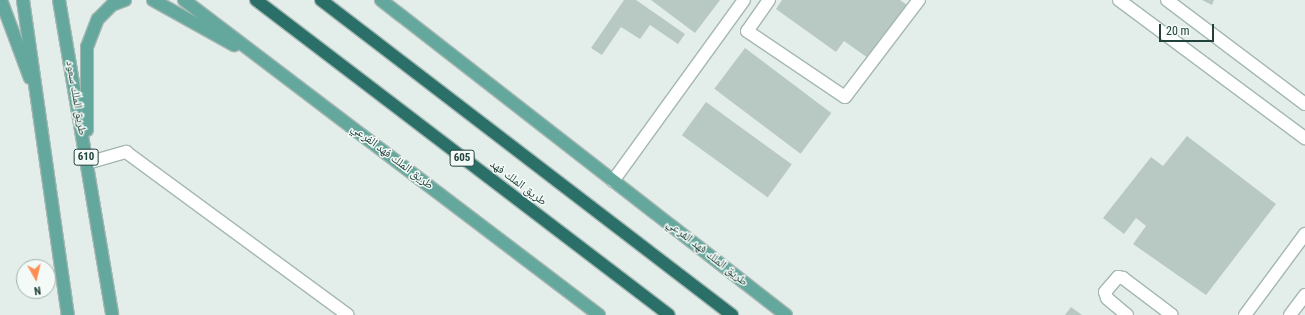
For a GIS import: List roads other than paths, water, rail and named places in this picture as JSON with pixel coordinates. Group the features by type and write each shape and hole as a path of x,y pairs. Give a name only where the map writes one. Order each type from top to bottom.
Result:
{"highway":[{"name":"طريق الملك فهد","path":"256,0 669,315"},
{"name":"طريق الملك فهد","path":"321,0 732,315"}],"main road":[{"path":"2,0 39,104"},
{"path":"23,0 68,315"},
{"name":"طريق الملك سعود","path":"59,0 88,163 112,315"},
{"path":"88,163 87,47 98,19 112,5 125,0"},
{"path":"153,0 277,69"},
{"name":"طريق الملك فهد الفرعي","path":"184,0 277,69 599,315"},
{"name":"طريق الملك فهد الفرعي","path":"381,0 786,315"}],"street":[{"path":"613,181 744,0"},
{"path":"769,0 747,31 845,97 919,0"},
{"path":"1119,0 1305,138"},
{"path":"1167,0 1305,104"},
{"path":"88,163 126,152 348,315"},
{"path":"1245,315 1305,234"},
{"path":"1127,315 1107,298 1105,292 1118,277 1123,278 1166,313"},
{"path":"1290,315 1305,295"}]}
